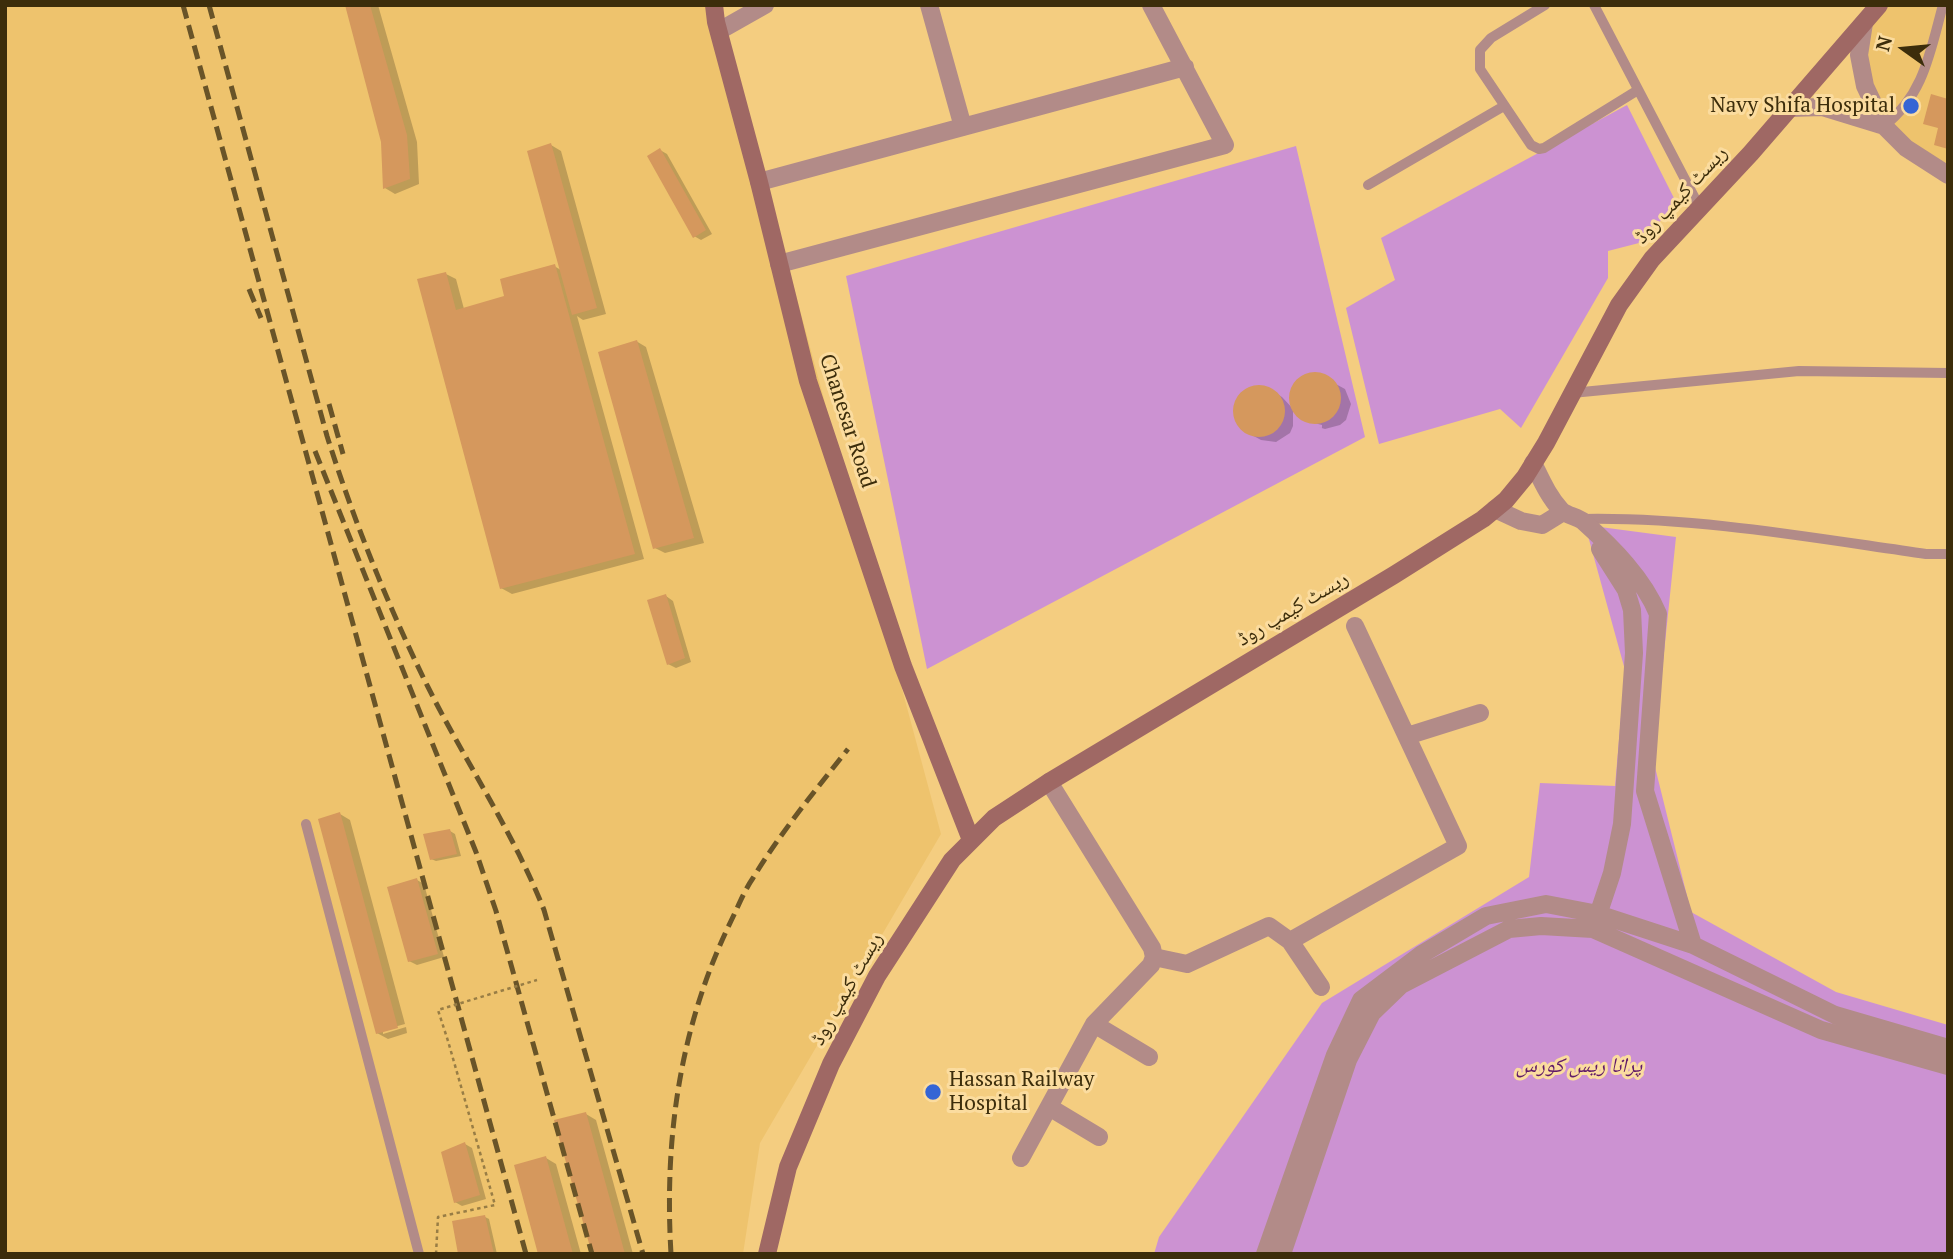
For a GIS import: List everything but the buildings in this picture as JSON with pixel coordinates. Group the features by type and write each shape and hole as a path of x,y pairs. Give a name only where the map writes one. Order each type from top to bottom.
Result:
{"street":[{"name":"Chanesar Road","path":"714,5 808,381 903,666 971,840"},
{"path":"719,31 765,5"},
{"path":"929,5 963,127"},
{"path":"779,264 1225,145 1152,5"},
{"name":"ریسٹ کیمپ روڈ","path":"767,1254 788,1167 831,1064 877,976 952,860 994,818 1049,782 1394,575 1495,509 1518,485 1533,463 1619,305 1652,259 1790,108 1879,5"},
{"path":"1864,23 1859,55 1865,86 1884,126 1906,148 1948,175"},
{"path":"759,182 1185,67"},
{"path":"1790,108 1822,107 1884,126"},
{"path":"1533,463 1547,492 1563,512 1581,519 1632,570 1651,597 1658,614 1645,791 1693,945"},
{"path":"1495,509 1521,521 1542,525 1563,512"},
{"path":"1581,519 1626,590 1632,610 1634,653 1622,824 1612,873 1596,922"},
{"path":"1290,941 1458,846 1355,626"},
{"path":"1407,736 1480,713"},
{"path":"1021,1158 1094,1024 1151,965 1154,957 1152,948 1049,782"},
{"path":"1265,1254 1335,1055 1361,1000 1422,954 1486,916 1546,904 1596,922 1821,1030 1948,1066"},
{"path":"1282,1254 1348,1060 1371,1013 1401,985 1509,929 1596,922 1693,945 1835,1015 1948,1048"},
{"path":"1154,957 1187,964 1269,926 1290,941 1321,987"},
{"path":"1094,1024 1149,1057"},
{"path":"1049,1107 1099,1137"}],"lane":[{"path":"1545,5 1491,38 1480,50 1480,69 1531,145 1539,149 1638,90"},
{"path":"1594,5 1700,208"},
{"path":"1884,126 1900,114 1913,97 1923,74 1943,5"},
{"path":"1368,185 1504,106"},
{"path":"1572,393 1799,371 1948,373"},
{"path":"1581,519 1624,518 1773,532 1926,554 1948,554"},
{"path":"306,824 419,1254"}],"path":[{"path":"436,1254 439,1217 495,1205 438,1010 537,980"}],"shaded area":[{"path":"5,5 718,5 941,834 760,1143 743,1254 5,1254"},
{"name":"Navy Shifa Hospital","path":"1876,5 1948,5 1948,175 1906,148 1865,86 1864,23"}],"green space":[{"path":"1627,105 1677,204 1639,243 1608,251 1608,278 1521,428 1500,409 1379,444 1346,308 1395,280 1381,238"},
{"path":"1296,146 1365,437 927,669 846,276"},
{"name":"پرانا ریس کورس","path":"1585,525 1676,537 1653,759 1691,912 1836,992 1948,1025 1948,1254 1154,1254 1159,1237 1322,1003 1529,877 1540,783 1615,786 1625,670"}],"railway":[{"path":"183,5 526,1254"},
{"path":"209,5 337,467 371,559 410,650 517,851 544,910 643,1254"},
{"path":"249,289 261,318"},
{"path":"329,404 343,454"},
{"path":"315,451 476,852 496,911 592,1254"},
{"path":"671,1254 670,1167 679,1083 699,1001 713,961 750,883 764,861 848,749"}],"place":[{"name":"Navy Shifa Hospital","path":"1911,106"},
{"name":"Hassan Railway Hospital","path":"933,1092"}]}
